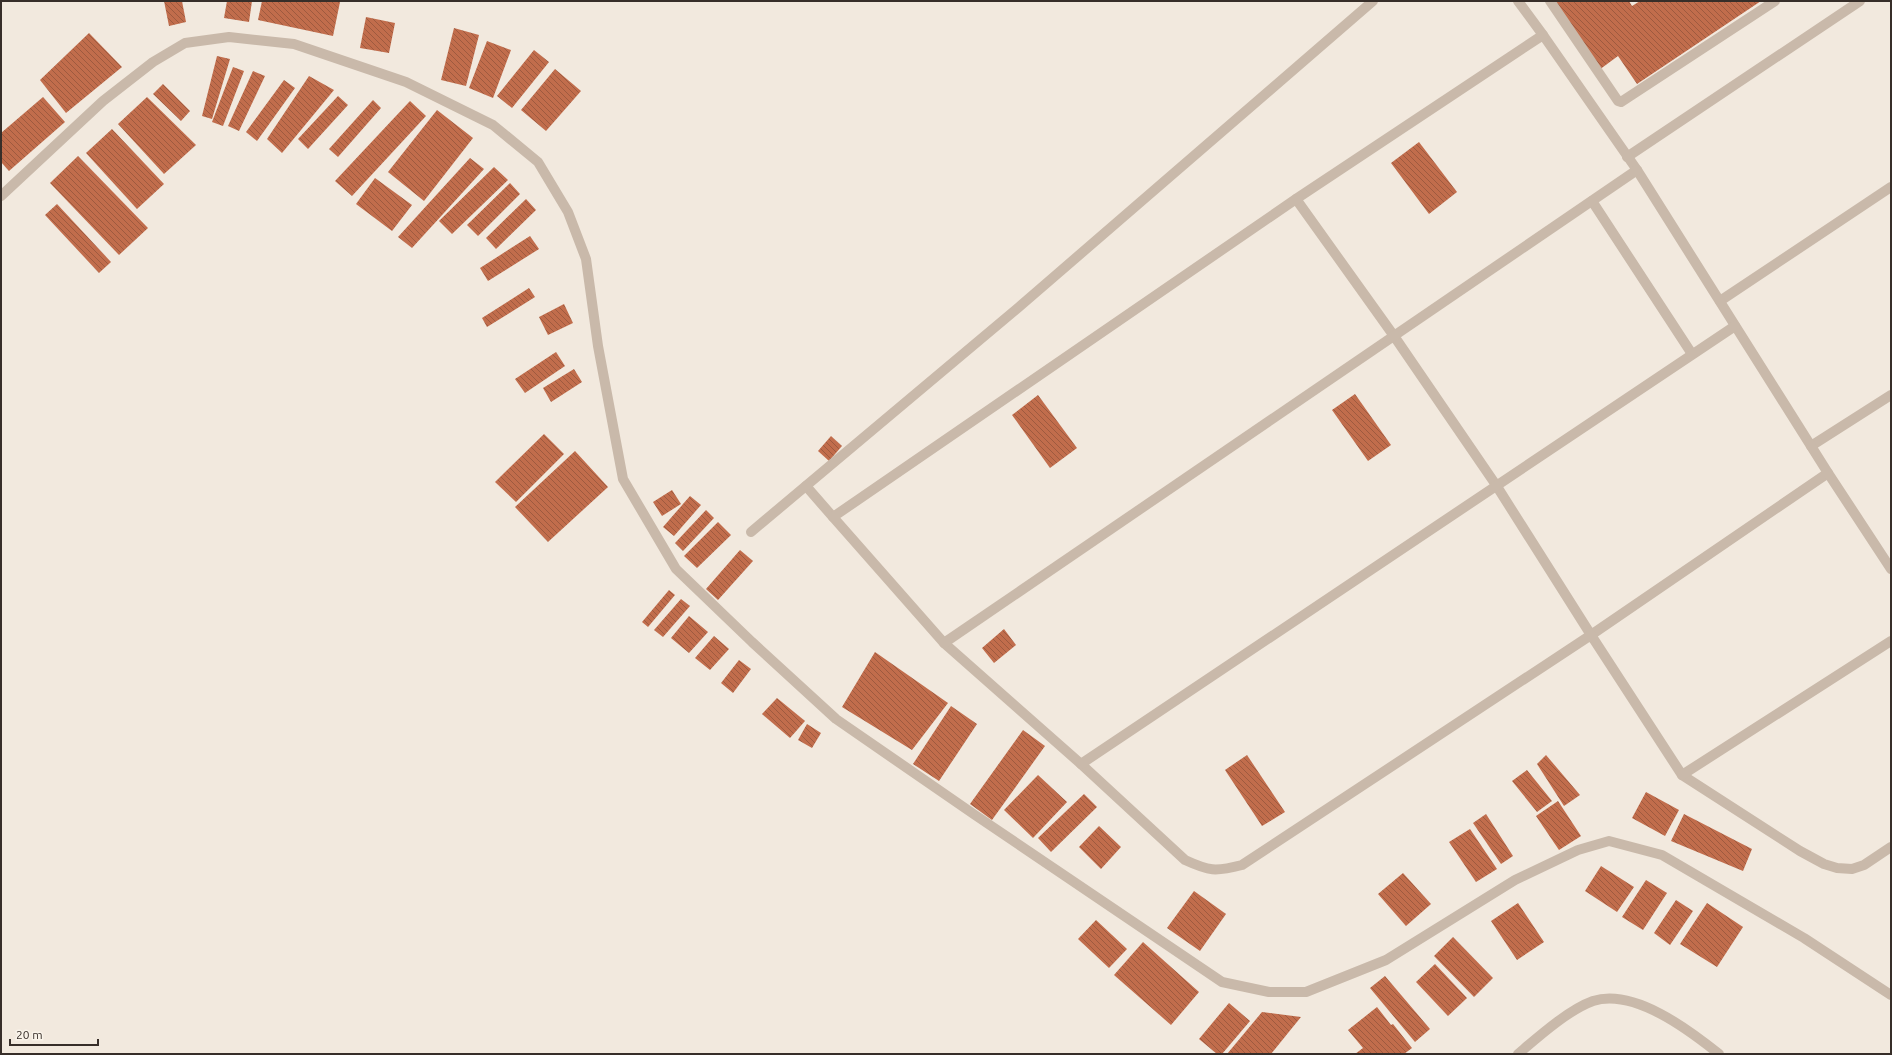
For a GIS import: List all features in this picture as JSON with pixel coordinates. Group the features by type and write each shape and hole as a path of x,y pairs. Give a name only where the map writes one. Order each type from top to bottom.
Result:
{"street":[{"path":"751,532 1019,307 1373,1"},
{"path":"1518,1 1626,157 1637,170 1828,473 1891,569"},
{"path":"1550,1 1618,101 1621,102 1775,1"},
{"path":"1626,157 1860,1"},
{"path":"833,517 1296,199 1542,35"},
{"path":"1,196 103,101 153,62 185,44 229,38 294,44 406,82 493,125 538,162 568,212 586,259 598,346 623,479 676,569 752,642 836,719 1222,982 1269,992 1306,992 1386,960 1515,880 1578,850 1609,841 1662,855 1804,938 1891,996"},
{"path":"944,643 1637,170"},
{"path":"1720,301 1891,187"},
{"path":"1296,199 1394,336 1496,485 1682,775 1800,851 1824,864 1837,868 1852,869 1864,865 1891,847"},
{"path":"1592,201 1692,354"},
{"path":"1081,764 1735,326"},
{"path":"1811,446 1891,395"},
{"path":"806,486 944,643 1081,764 1185,860 1205,870 1223,870 1242,865 1591,635 1828,473"},
{"path":"1682,775 1891,641"},
{"path":"1518,1054 1563,1018 1594,1001 1621,999 1663,1014 1696,1035 1719,1054"}],"building":[{"path":"164,1 182,1 186,22 169,26"},
{"path":"227,1 252,1 249,22 224,18"},
{"path":"262,1 340,2 333,36 258,20"},
{"path":"1553,1 1629,1 1632,6 1640,1 1761,1 1637,84 1618,56 1599,70"},
{"path":"366,17 395,23 389,53 360,48"},
{"path":"454,28 479,35 466,86 441,80"},
{"path":"89,33 122,67 66,113 40,80"},
{"path":"487,41 511,50 493,98 469,88"},
{"path":"534,50 549,62 512,108 497,96"},
{"path":"217,56 230,59 212,119 202,116"},
{"path":"233,67 244,71 223,126 212,122"},
{"path":"555,69 581,91 546,131 521,110"},
{"path":"253,71 265,76 239,131 228,126"},
{"path":"309,76 334,90 282,153 267,139"},
{"path":"284,80 295,88 257,141 246,132"},
{"path":"163,84 190,111 181,121 153,94"},
{"path":"338,96 348,105 308,149 298,139"},
{"path":"43,97 65,122 9,171 1,162 1,133"},
{"path":"147,97 196,145 164,174 118,124"},
{"path":"373,100 381,108 338,157 329,149"},
{"path":"410,101 426,116 352,196 335,181"},
{"path":"437,110 473,138 424,201 388,172"},
{"path":"112,129 164,184 137,209 86,153"},
{"path":"1419,142 1457,192 1429,214 1391,163"},
{"path":"78,156 148,228 119,255 50,183"},
{"path":"470,158 484,169 412,248 398,237"},
{"path":"494,167 508,180 452,234 439,221"},
{"path":"375,178 412,205 392,231 356,204"},
{"path":"510,183 520,194 478,236 467,225"},
{"path":"526,199 536,210 496,249 486,238"},
{"path":"57,204 111,262 99,273 45,215"},
{"path":"530,236 539,249 488,281 480,268"},
{"path":"529,288 535,297 487,327 482,318"},
{"path":"564,304 573,323 548,335 539,317"},
{"path":"556,352 565,366 525,393 515,379"},
{"path":"574,369 582,382 551,402 543,388"},
{"path":"1355,394 1391,445 1368,461 1332,410"},
{"path":"1038,395 1077,448 1050,468 1012,415"},
{"path":"544,434 564,454 516,502 495,482"},
{"path":"831,436 842,446 829,461 818,451"},
{"path":"575,451 608,487 548,542 515,507"},
{"path":"672,490 681,504 662,516 653,502"},
{"path":"690,496 701,505 674,536 663,527"},
{"path":"706,510 714,518 683,551 675,543"},
{"path":"718,522 731,535 697,568 684,556"},
{"path":"740,550 753,561 718,600 706,589"},
{"path":"669,590 675,595 648,627 642,622"},
{"path":"681,599 690,606 663,637 654,630"},
{"path":"689,616 708,632 689,653 671,638"},
{"path":"1004,629 1016,645 994,663 982,648"},
{"path":"714,636 729,649 710,670 695,658"},
{"path":"875,652 948,703 912,750 842,707"},
{"path":"739,660 751,669 733,693 721,683"},
{"path":"777,698 805,721 790,738 762,714"},
{"path":"951,706 977,724 939,781 913,764"},
{"path":"807,724 821,733 812,748 798,740"},
{"path":"1023,730 1045,746 992,820 970,804"},
{"path":"1247,755 1285,812 1262,826 1225,770"},
{"path":"1546,755 1580,795 1564,806 1537,764"},
{"path":"1527,770 1552,801 1537,812 1512,781"},
{"path":"1038,775 1067,802 1033,838 1004,810"},
{"path":"1646,792 1679,810 1665,836 1632,818"},
{"path":"1084,794 1097,807 1051,852 1038,838"},
{"path":"1558,801 1581,836 1559,850 1536,816"},
{"path":"1486,814 1513,856 1501,864 1473,823"},
{"path":"1684,814 1752,849 1743,871 1671,841"},
{"path":"1099,826 1121,847 1101,869 1079,847"},
{"path":"1470,829 1497,869 1476,882 1449,842"},
{"path":"1601,866 1634,887 1617,912 1585,891"},
{"path":"1403,873 1431,904 1406,926 1378,894"},
{"path":"1646,880 1667,893 1643,930 1622,917"},
{"path":"1194,891 1226,914 1200,951 1167,928"},
{"path":"1676,900 1693,911 1670,945 1654,933"},
{"path":"1518,903 1544,942 1517,960 1491,921"},
{"path":"1707,903 1743,927 1717,967 1680,944"},
{"path":"1096,920 1127,949 1109,968 1078,939"},
{"path":"1453,937 1493,978 1474,997 1434,956"},
{"path":"1143,942 1199,992 1171,1025 1114,975"},
{"path":"1435,964 1467,998 1448,1016 1416,982"},
{"path":"1385,976 1430,1029 1415,1042 1370,988"},
{"path":"1229,1003 1250,1021 1222,1054 1217,1054 1199,1039"},
{"path":"1377,1007 1412,1048 1404,1054 1355,1054 1363,1048 1348,1030"},
{"path":"1262,1012 1301,1017 1271,1054 1227,1054"}]}
